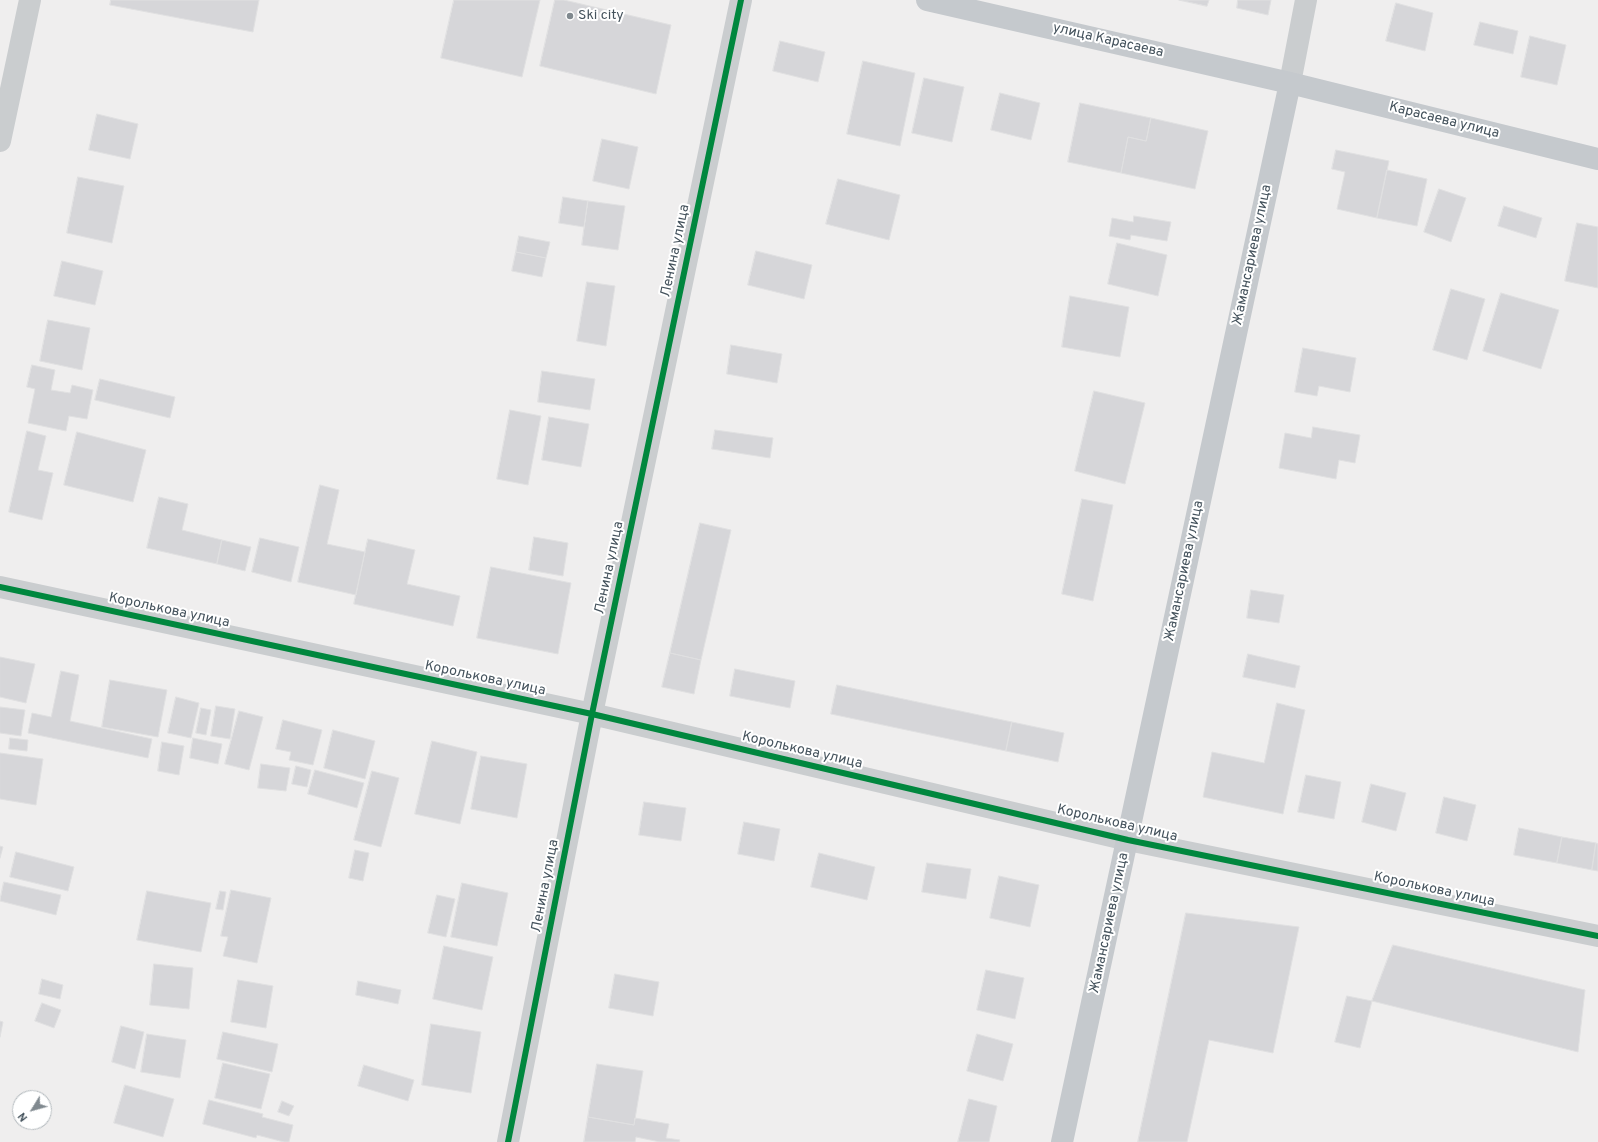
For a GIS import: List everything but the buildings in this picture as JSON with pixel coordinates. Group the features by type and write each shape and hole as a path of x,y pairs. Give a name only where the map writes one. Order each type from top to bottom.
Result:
{"main road":[{"name":"улица Карасаева","path":"927,0 1290,83"},
{"name":"Карасаева улица","path":"1290,83 1598,159"},
{"name":"Жамансариева улица","path":"1062,1142 1290,83"}],"street":[{"path":"0,141 30,0"},
{"name":"Ленина улица","path":"508,1142 592,714 741,0"},
{"name":"Жамансариева улица","path":"1290,83 1306,0"},
{"name":"Королькова улица","path":"0,587 592,714 1128,840 1598,936"}],"cycle path":[{"path":"508,1142 592,714 741,0"},
{"path":"0,587 592,714 1128,840 1598,936"}],"place":[{"name":"Ski city","path":"570,16"}]}
